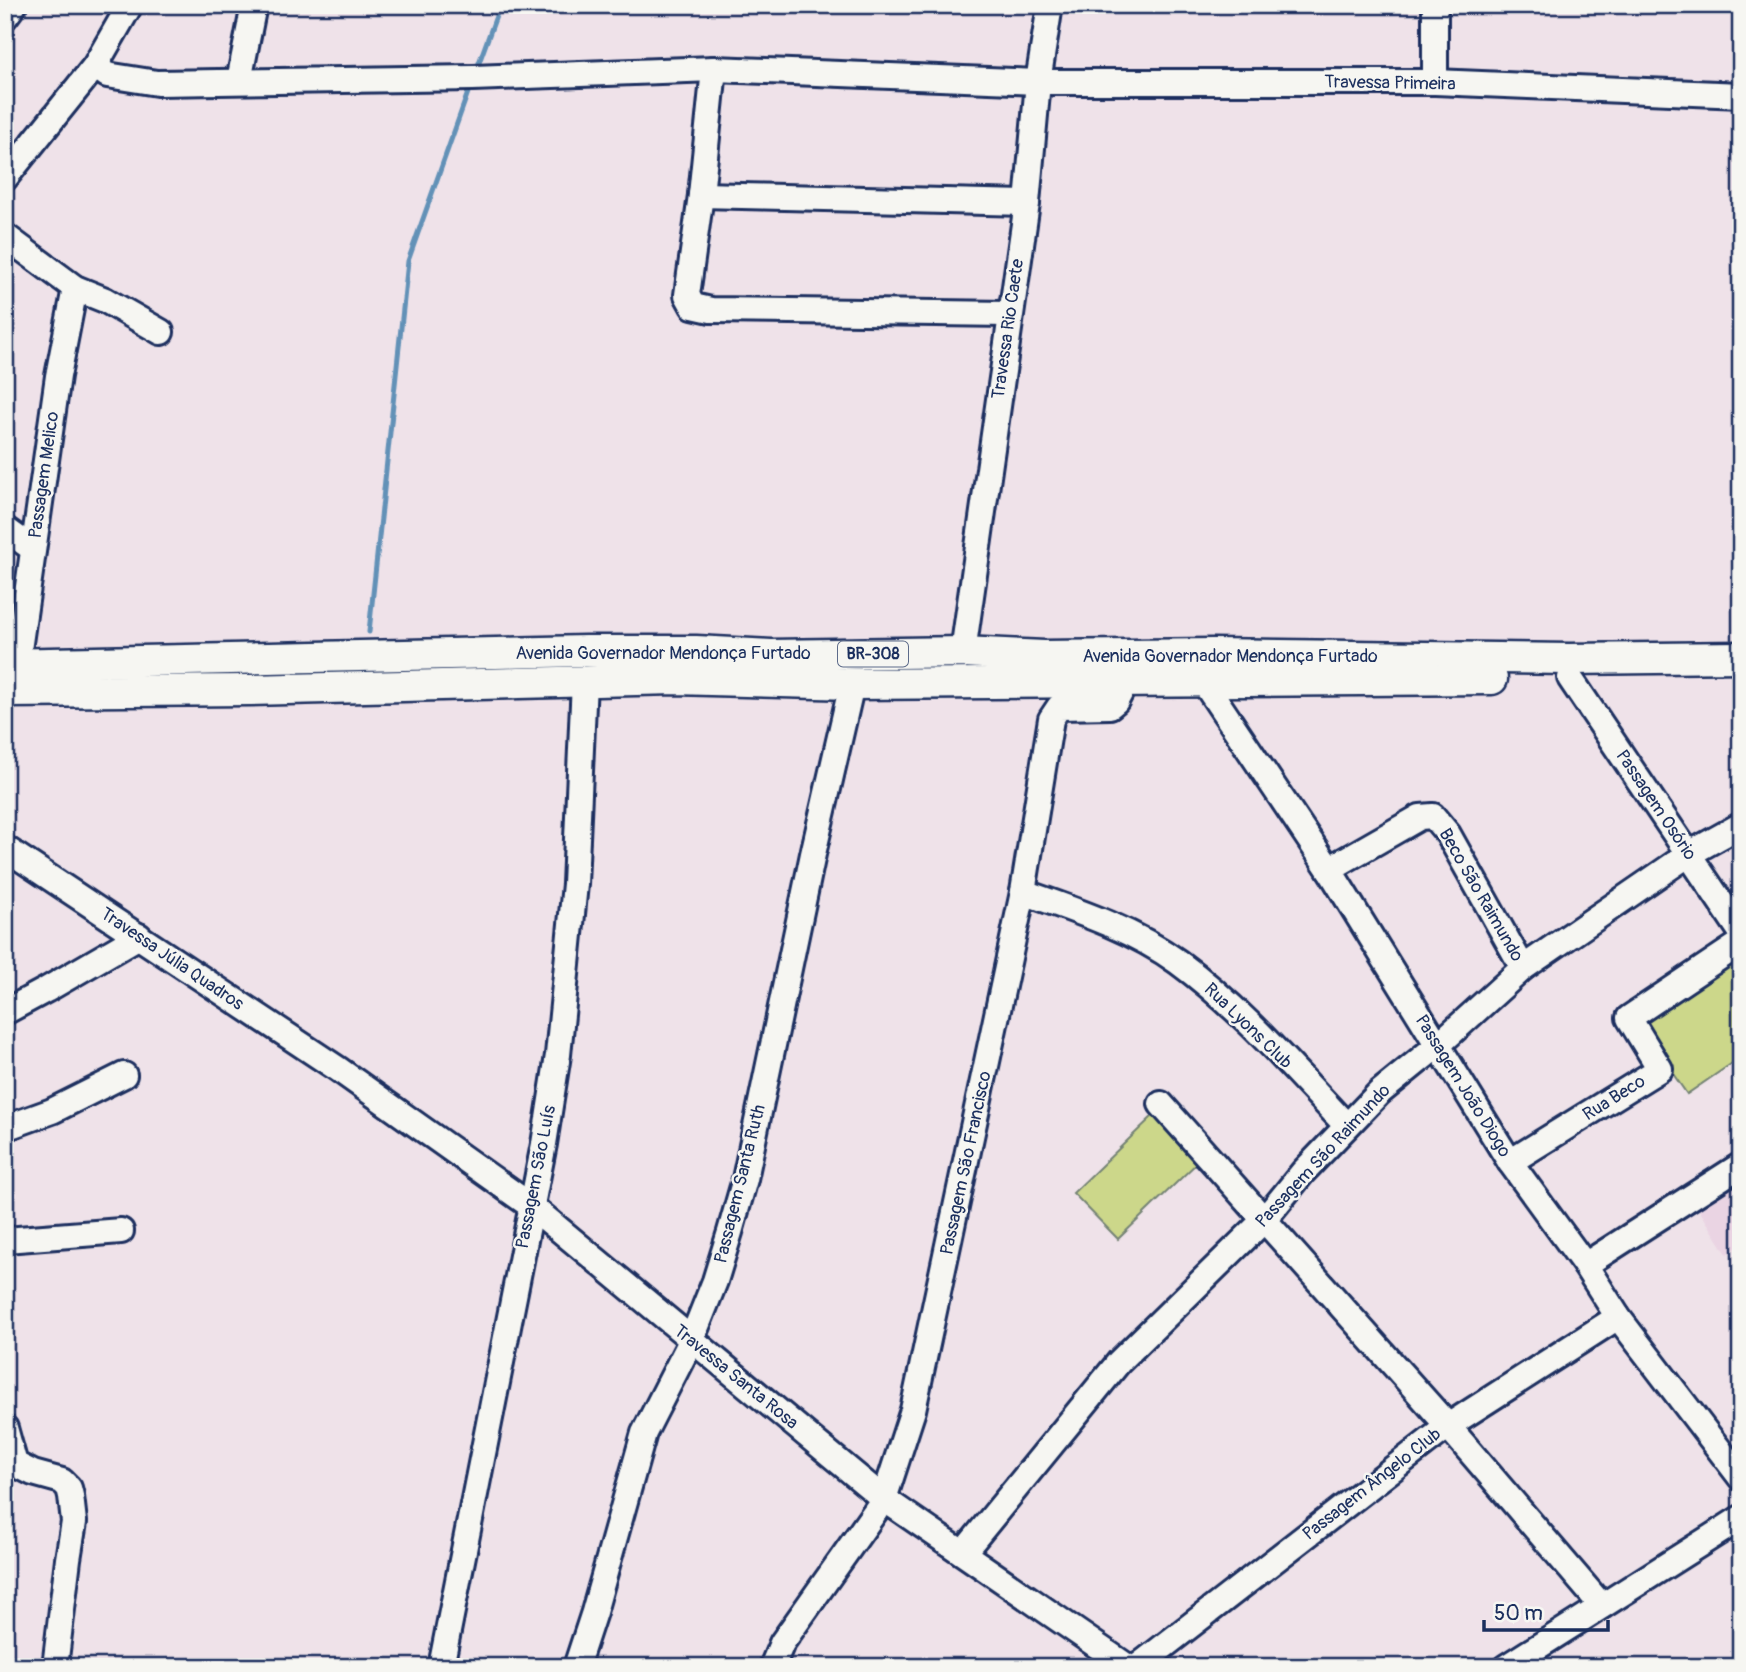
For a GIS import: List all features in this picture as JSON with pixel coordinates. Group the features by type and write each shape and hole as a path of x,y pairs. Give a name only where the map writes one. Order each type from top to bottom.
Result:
{"main road":[{"name":"Avenida Governador Mendonça Furtado","path":"10,682 585,651 696,651 771,655 963,652 1044,656 1151,654 1555,659 1741,657"},
{"name":"Avenida Governador Mendonça Furtado","path":"10,682 250,690 675,679 852,684 1741,676"}],"street":[{"path":"5,17 14,5"},
{"path":"5,178 95,66 130,5"},
{"path":"239,81 254,5"},
{"name":"Travessa Rio Caete","path":"963,652 1009,314 1027,203 1038,82 1050,5"},
{"path":"1435,5 1435,82"},
{"name":"Travessa Primeira","path":"95,66 107,75 157,83 473,78 714,69 1038,82 1435,82 1741,95"},
{"path":"714,69 687,295 693,306 698,309 1009,314"},
{"path":"701,195 1027,203"},
{"path":"5,236 75,288 104,300 161,332"},
{"name":"Passagem Melico","path":"10,682 33,549 58,376 75,288"},
{"path":"5,529 33,549"},
{"name":"Passagem Osório","path":"1570,678 1741,932"},
{"name":"Passagem São Luís","path":"441,1667 544,1144 556,1068 579,820 584,681"},
{"name":"Passagem João Diogo","path":"1203,681 1329,869 1510,1162 1586,1265 1618,1317 1741,1478"},
{"name":"Passagem São Francisco","path":"772,1667 782,1643 884,1499 913,1410 1023,892 1051,719 1056,708 1065,706 1110,706 1116,701 1126,682"},
{"name":"Passagem Santa Ruth","path":"576,1667 644,1433 691,1340 715,1281 745,1179 813,854 852,684"},
{"name":"Beco São Raimundo","path":"1329,869 1420,817 1433,816 1448,834 1522,968"},
{"name":"Passagem São Raimundo","path":"963,1553 1119,1362 1264,1220 1346,1125 1379,1093 1438,1045 1522,968 1689,854 1741,825"},
{"name":"Travessa Júlia Quadros","path":"5,848 344,1074"},
{"name":"Rua Lyons Club","path":"1023,892 1111,924 1177,962 1231,1005 1346,1125"},
{"path":"5,1012 139,936"},
{"name":"Rua Beco","path":"1510,1162 1660,1069 1629,1018 1741,943"},
{"name":"Travessa Santa Rosa","path":"344,1074 531,1206 884,1499 1128,1667"},
{"path":"5,1128 52,1111 124,1075"},
{"path":"1161,1104 1448,1426 1602,1606"},
{"path":"1586,1265 1741,1165"},
{"path":"5,1240 121,1231"},
{"name":"Passagem Ângelo Club","path":"1137,1667 1448,1426 1618,1317"},
{"path":"5,1428 16,1464 33,1474 62,1481 72,1496 74,1522 55,1667"},
{"path":"1506,1667 1741,1518"}],"shaded area":[{"path":"1741,1165 1741,1245 1727,1254 1691,1197"}],"green space":[{"path":"1741,948 1741,1057 1687,1094 1635,1019"},
{"path":"1156,1113 1201,1159 1118,1239 1073,1193"}],"waterway":[{"path":"476,71 500,5"},
{"path":"369,632 408,261 471,84"}]}
